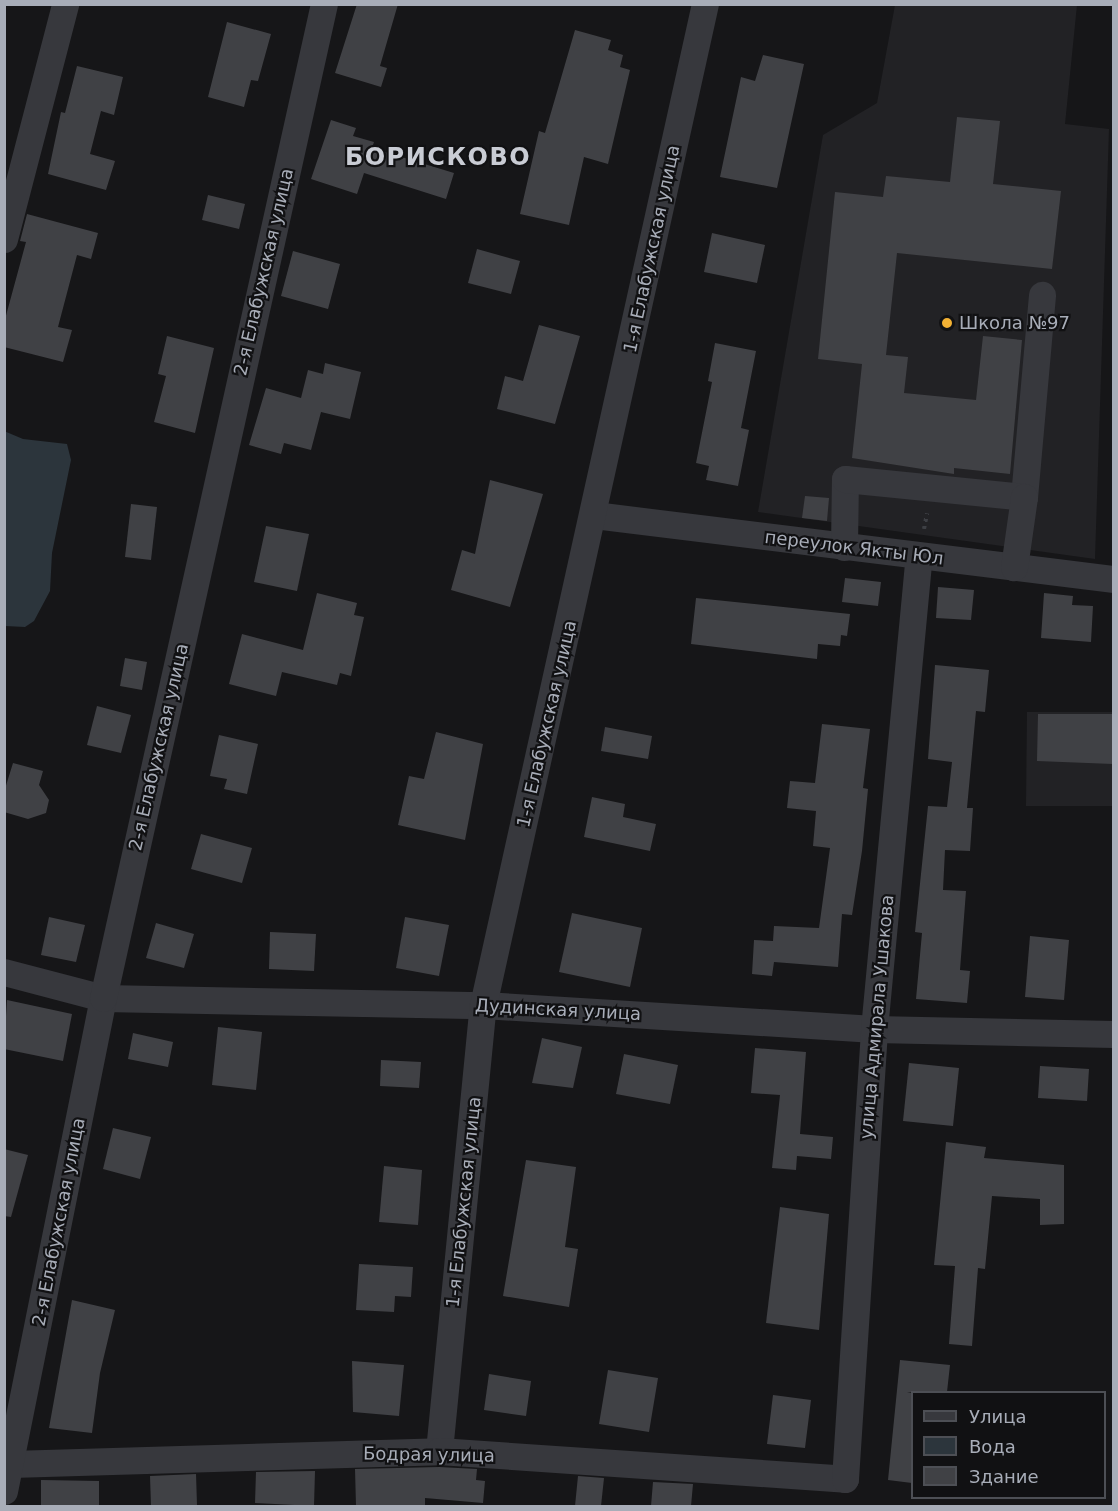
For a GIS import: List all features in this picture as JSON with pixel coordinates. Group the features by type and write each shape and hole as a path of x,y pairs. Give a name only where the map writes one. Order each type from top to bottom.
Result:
{"street":[{"path":"4,239 65,4"},
{"name":"2-я Елабужская улица","path":"4,1491 103,998 324,4"},
{"name":"1-я Елабужская улица","path":"439,1451 483,1005 594,515 705,4"},
{"path":"1014,567 1024,497 1042,294"},
{"path":"844,547 845,479 1024,497"},
{"name":"переулок Якты Юл","path":"594,515 919,557 1113,579"},
{"name":"улица Адмирала Ушакова","path":"845,1479 874,1029 919,557"},
{"name":"Дудинская улица","path":"4,972 103,998 483,1005 874,1029 1113,1034"},
{"name":"Бодрая улица","path":"11,1464 439,1451 845,1479"}],"shaded area":[{"name":"Школа №97","path":"895,5 1077,5 1065,124 1109,129 1095,559 758,512 823,135 877,103"},
{"path":"1027,712 1113,712 1113,806 1026,806"}],"water":[{"path":"4,431 23,439 67,444 71,460 52,553 50,591 34,621 25,627 5,626"}],"building":[{"path":"357,4 398,4 380,66 387,68 381,87 335,73"},
{"path":"227,22 271,34 258,81 251,80 244,107 208,97"},
{"path":"575,30 611,40 608,50 623,55 620,67 630,70 608,164 584,157 569,225 520,214 539,131 545,133"},
{"path":"763,55 804,64 777,188 720,177 741,77 755,81"},
{"path":"77,66 123,77 114,115 101,111 90,154 115,161 106,190 48,174 61,112 65,113"},
{"path":"957,117 1000,121 993,184 1061,191 1052,269 897,253 886,355 908,357 904,393 976,400 983,336 1022,340 1010,474 954,468 954,474 852,458 862,364 818,359 835,192 883,197 886,176 950,182"},
{"path":"331,120 356,128 353,136 374,142 372,148 454,173 446,199 364,173 357,194 311,179"},
{"path":"208,195 245,204 239,229 202,220"},
{"path":"27,214 98,233 91,259 77,255 58,327 72,330 63,362 4,347 4,323 26,242 20,241"},
{"path":"712,233 765,245 757,283 704,272"},
{"path":"477,249 520,261 511,294 468,283"},
{"path":"293,251 340,264 328,309 281,296"},
{"path":"539,325 580,336 555,424 497,409 505,376 523,381"},
{"path":"167,336 214,348 195,433 154,422 166,376 158,374"},
{"path":"715,343 756,351 741,428 749,430 738,486 706,480 709,466 696,463 712,382 708,381"},
{"path":"325,363 361,372 350,419 321,412 311,450 284,443 281,454 249,445 266,388 301,398 308,370 323,374"},
{"path":"490,480 543,494 510,607 451,590 462,550 475,554"},
{"path":"805,496 829,498 827,521 802,518"},
{"path":"131,504 157,507 151,560 125,557"},
{"path":"266,526 309,534 297,591 254,582"},
{"path":"845,578 881,582 878,606 842,602"},
{"path":"938,587 974,590 971,620 936,618"},
{"path":"317,593 357,603 354,615 364,617 351,676 340,673 337,685 282,672 276,696 229,684 242,634 303,650"},
{"path":"1044,593 1073,596 1072,605 1093,606 1091,642 1041,638"},
{"path":"696,598 850,614 847,636 841,635 840,646 818,644 817,659 691,644"},
{"path":"125,658 147,662 142,690 120,686"},
{"path":"935,665 989,670 985,712 976,711 967,808 973,808 970,851 945,850 943,890 966,891 960,970 970,971 967,1003 916,999 922,933 915,932 928,806 947,807 952,762 928,759"},
{"path":"97,706 131,715 121,753 87,745"},
{"path":"1038,714 1113,714 1113,764 1037,761"},
{"path":"822,724 870,729 863,788 868,789 862,851 852,915 842,914 838,967 774,962 772,976 752,974 754,940 773,941 774,926 819,928 830,848 813,846 816,811 787,808 790,781 815,783"},
{"path":"605,727 652,736 648,759 601,751"},
{"path":"436,732 483,744 465,840 398,825 409,776 424,779"},
{"path":"219,735 258,744 247,794 224,789 227,779 210,776"},
{"path":"13,763 43,771 39,785 49,800 46,813 28,819 4,812 4,792"},
{"path":"592,797 625,804 623,817 656,824 650,851 584,837"},
{"path":"201,834 252,848 242,883 191,869"},
{"path":"572,913 642,928 630,987 559,972"},
{"path":"49,917 85,925 76,962 41,955"},
{"path":"405,917 449,925 439,976 396,968"},
{"path":"156,923 194,934 184,968 146,958"},
{"path":"270,932 316,934 314,971 269,969"},
{"path":"1030,936 1069,940 1064,1000 1025,997"},
{"path":"7,1000 72,1014 63,1061 4,1049"},
{"path":"218,1027 262,1032 256,1090 212,1085"},
{"path":"133,1033 173,1042 168,1067 128,1059"},
{"path":"542,1038 582,1047 573,1088 532,1083"},
{"path":"755,1048 806,1052 800,1134 833,1137 831,1159 797,1156 796,1170 772,1168 780,1095 751,1093"},
{"path":"624,1054 678,1065 670,1104 616,1094"},
{"path":"381,1060 421,1062 419,1088 380,1086"},
{"path":"909,1063 959,1068 953,1126 903,1121"},
{"path":"1040,1066 1089,1069 1087,1101 1038,1098"},
{"path":"113,1128 151,1137 140,1179 103,1169"},
{"path":"946,1142 986,1147 984,1158 1064,1165 1064,1224 1040,1225 1040,1199 992,1196 985,1269 978,1268 972,1346 949,1344 955,1266 934,1265"},
{"path":"4,1149 28,1155 11,1217 4,1216"},
{"path":"526,1160 576,1167 565,1247 578,1249 569,1307 503,1296"},
{"path":"384,1166 422,1170 418,1225 379,1222"},
{"path":"780,1207 829,1214 819,1330 766,1323"},
{"path":"359,1264 413,1267 411,1297 395,1296 394,1312 356,1310"},
{"path":"72,1300 115,1310 100,1373 92,1433 49,1428"},
{"path":"900,1360 950,1365 947,1391 907,1392 911,1393 911,1483 888,1480"},
{"path":"352,1361 404,1365 399,1416 353,1412"},
{"path":"608,1370 658,1378 649,1432 599,1424"},
{"path":"489,1374 531,1381 526,1416 484,1410"},
{"path":"773,1395 811,1400 805,1448 767,1444"},
{"path":"439,1467 477,1469 476,1480 485,1481 483,1503 425,1498 425,1506 356,1506 355,1469"},
{"path":"315,1471 314,1506 255,1503 256,1472"},
{"path":"196,1474 197,1506 151,1506 150,1476"},
{"path":"578,1476 604,1478 601,1506 575,1506"},
{"path":"41,1480 99,1481 99,1506 41,1506"},
{"path":"653,1482 693,1484 691,1506 651,1506"}],"place":[{"name":"Школа №97","path":"947,323"}],"district":[{"name":"БОРИСКОВО","path":"438,158"}]}
